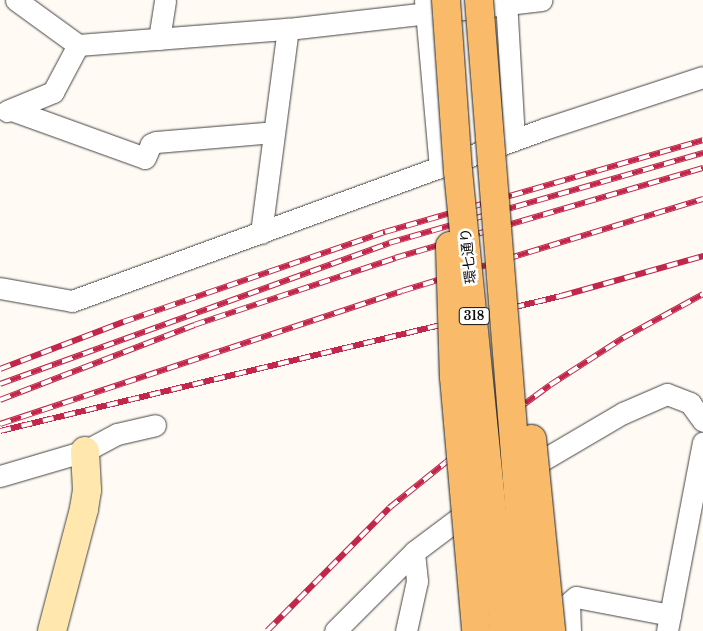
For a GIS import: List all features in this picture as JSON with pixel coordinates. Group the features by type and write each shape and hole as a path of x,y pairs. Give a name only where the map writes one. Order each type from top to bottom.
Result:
{"main road":[{"name":"318","path":"480,0 496,234 529,631"},
{"name":"環七通り","path":"433,5 449,169 504,631"},
{"path":"449,169 454,367 476,631"},
{"path":"496,234 518,293 552,631"}],"street":[{"path":"16,0 78,45 288,29 433,5 540,0"},
{"path":"158,39 165,0"},
{"path":"506,2 514,140"},
{"path":"261,233 288,29"},
{"path":"6,112 53,92 78,45"},
{"path":"0,288 72,301 261,233 449,169 514,140 703,77"},
{"path":"6,112 145,158 150,144 156,142 274,132"},
{"path":"335,631 414,552 502,485 560,447 623,413 668,394 690,403 703,421"},
{"path":"0,476 85,451 117,434 155,425"},
{"path":"570,631 569,603 576,597 669,623 703,442"},
{"path":"52,631 84,509 87,490 85,451"},
{"path":"406,631 417,581 414,552"}],"railway":[{"path":"0,369 123,322 385,232 703,140"},
{"path":"0,384 389,243 703,153"},
{"path":"0,400 194,325 395,258 703,168"},
{"path":"0,424 402,291 703,199"},
{"path":"0,431 561,296 703,256"},
{"path":"267,631 389,508 446,462 550,385 623,338 703,294"}]}
